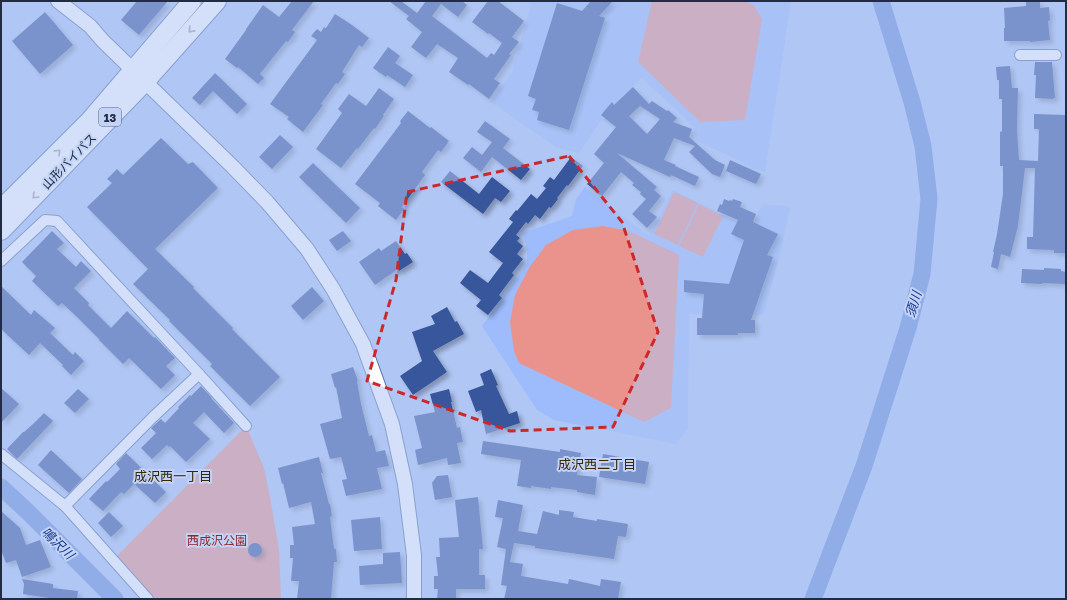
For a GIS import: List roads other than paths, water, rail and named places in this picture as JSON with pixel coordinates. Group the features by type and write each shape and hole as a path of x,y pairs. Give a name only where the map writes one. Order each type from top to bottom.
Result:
{"highway":[{"name":"山形バイパス","path":"1,231 139,76 192,1"},
{"name":"山形バイパス","path":"1,209 90,120 139,76 217,1"}],"street":[{"path":"58,1 90,26 267,202 307,249 333,289 363,344 392,424 406,484 414,555 414,599"},
{"path":"1020,55 1056,55"},
{"path":"1,261 45,220 56,221 246,426"},
{"path":"64,506 153,417 199,374"},
{"path":"1,454 64,506 148,599"}],"waterway":[{"name":"須川","path":"813,599 864,466 908,328 922,274 929,199 923,146 912,102 881,1"},
{"name":"鳴沢川","path":"1,487 115,599"}],"district":[{"name":"成沢西二丁目","path":"597,464"},
{"name":"成沢西一丁目","path":"173,476"}],"park label":[{"name":"西成沢公園","path":"217,540"}]}
